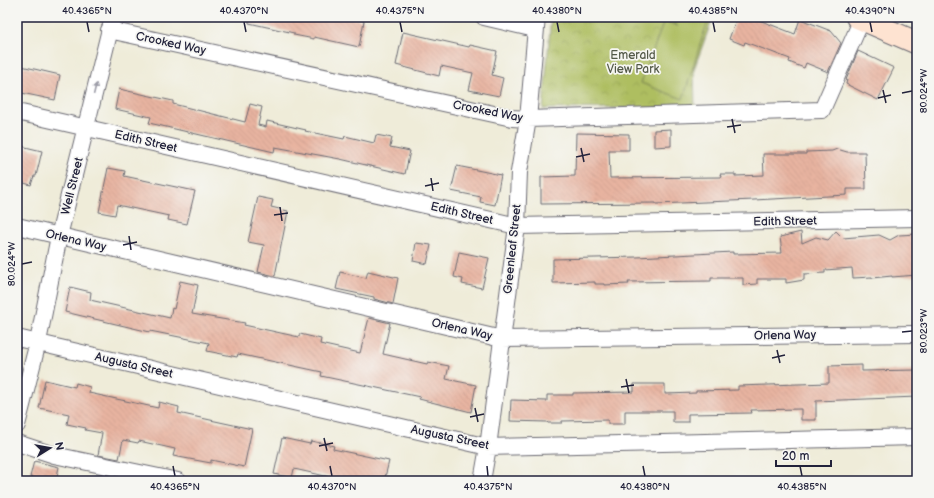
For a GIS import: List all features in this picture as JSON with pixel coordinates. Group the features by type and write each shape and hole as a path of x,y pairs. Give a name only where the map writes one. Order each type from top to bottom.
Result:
{"street":[{"path":"484,17 536,23"},
{"path":"860,18 917,43"},
{"name":"Crooked Way","path":"111,23 512,118 528,119 822,110 860,18"},
{"name":"Well Street","path":"17,425 38,342 59,236 111,23"},
{"name":"Greenleaf Street","path":"482,481 488,447 517,226 519,172 528,119 536,23"},
{"name":"Edith Street","path":"17,112 517,226 917,218"},
{"name":"Orlena Way","path":"17,226 502,339 917,334"},
{"name":"Augusta Street","path":"17,338 488,447 917,437"},
{"path":"17,443 54,455 178,481"}],"green space":[{"name":"Emerald View Park","path":"551,17 713,17 694,69 695,107 543,109"},
{"path":"677,17 710,17 683,99 641,83 664,21 678,26 674,24"}],"building":[{"path":"249,17 347,17 364,21 359,47 314,37 314,39 294,35 294,33 249,23"},
{"path":"737,17 751,17 795,34 800,19 831,31 841,43 828,72 806,63 804,68 789,62 790,59 745,42 744,45 729,39"},
{"path":"403,32 469,47 470,45 497,51 492,75 503,78 499,96 469,90 473,73 441,66 439,76 396,65"},
{"path":"858,51 894,68 878,100 846,84 846,80"},
{"path":"17,65 60,75 55,100 17,92"},
{"path":"119,89 173,101 173,104 245,122 250,104 262,107 258,125 266,127 267,121 306,130 305,131 344,139 345,136 374,143 376,135 392,138 390,147 410,151 405,174 340,159 275,147 274,152 149,123 151,117 115,109"},
{"path":"671,129 671,146 654,147 654,130"},
{"path":"576,133 629,134 629,150 609,150 610,178 721,177 720,174 735,174 735,176 764,175 763,154 806,154 806,152 832,151 837,149 847,152 865,152 866,189 847,189 847,195 754,200 656,204 541,204 541,177 575,176"},
{"path":"17,145 42,151 36,176 34,176 31,185 17,181"},
{"path":"457,166 501,175 495,205 480,202 481,197 451,191"},
{"path":"108,168 125,171 124,176 195,191 187,224 168,220 169,216 117,205 115,215 99,212"},
{"path":"258,197 273,200 271,207 288,211 275,276 258,272 264,245 248,242"},
{"path":"836,231 843,238 879,235 890,240 899,235 917,234 917,275 853,278 852,268 825,270 825,273 804,274 804,280 786,283 786,279 757,279 757,284 743,285 743,278 711,278 711,281 628,282 629,284 604,285 595,284 595,282 553,283 553,259 637,257 733,252 733,254 782,253 780,237 801,232 802,243 816,237 828,240"},
{"path":"416,243 431,245 427,264 413,261"},
{"path":"459,252 489,258 482,288 462,284 463,279 454,277"},
{"path":"368,271 398,278 393,304 374,299 374,297 336,289 340,272 366,278"},
{"path":"180,281 198,285 192,314 245,323 244,325 299,337 300,334 321,339 320,344 360,353 369,318 390,323 383,354 427,364 428,362 449,366 446,379 476,385 471,412 419,399 420,397 321,376 322,372 238,354 237,357 207,351 209,343 150,332 65,312 70,287 91,292 90,300 170,318 172,308 174,309"},
{"path":"862,365 862,371 917,370 917,397 816,401 816,420 801,420 801,409 751,410 752,413 688,414 688,422 673,422 673,411 625,411 625,424 608,424 608,420 562,421 562,423 510,421 511,400 547,401 547,395 634,392 634,384 665,384 665,394 696,393 696,391 738,390 738,386 829,383 829,366"},
{"path":"45,380 75,387 76,383 90,387 89,393 158,408 159,402 179,407 178,413 252,429 244,467 211,460 211,463 173,456 175,449 139,441 138,443 123,440 119,459 98,455 102,433 85,430 86,428 67,424 69,414 39,408"},
{"path":"282,438 310,444 311,441 334,446 333,449 389,461 384,481 338,481 339,479 294,469 292,478 274,474"},
{"path":"34,461 59,467 56,481 48,481 30,477"}]}
